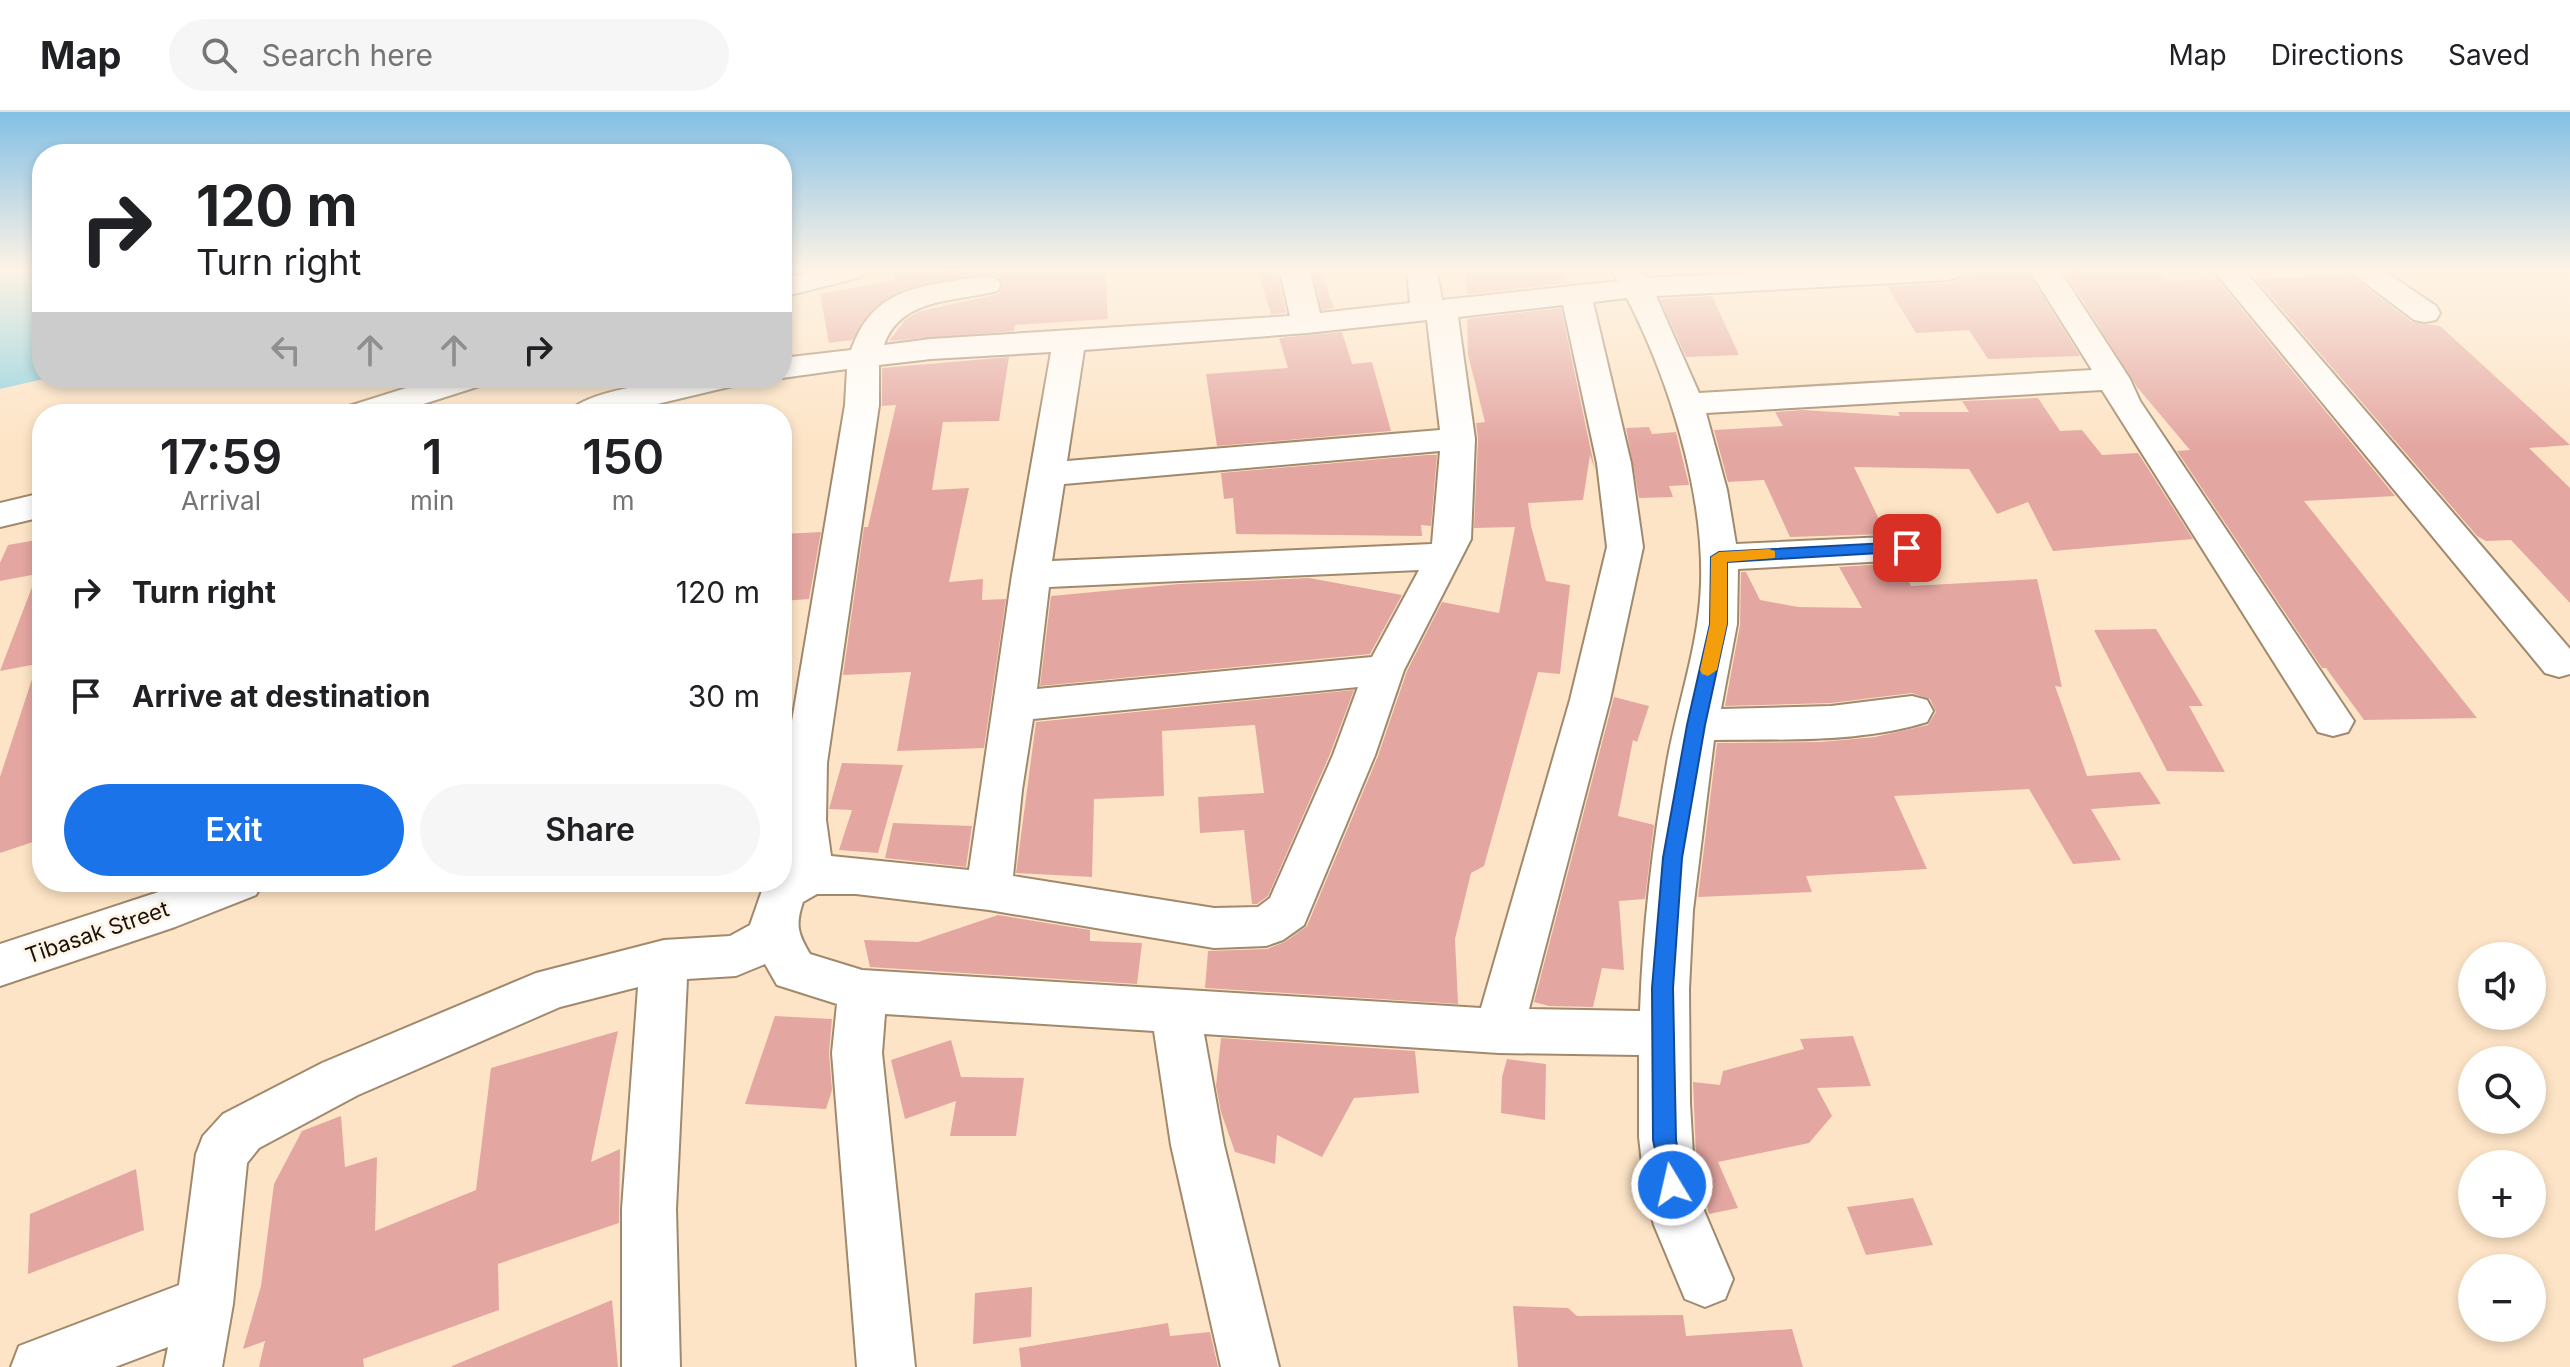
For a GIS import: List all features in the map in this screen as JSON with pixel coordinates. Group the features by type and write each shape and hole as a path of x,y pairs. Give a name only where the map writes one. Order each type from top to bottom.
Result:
{"street":[{"path":"811,875 804,820 806,763 862,405 865,355 874,330"},
{"path":"792,366 865,355 1233,330"},
{"path":"792,886 811,875 856,875 989,891 1214,928 1266,926 1288,911 1354,755 1384,670 1453,539 1458,439 1438,330"},
{"path":"1499,1031 1590,700 1625,547 1614,463 1584,330"},
{"path":"1653,330 1685,404 1711,490 1719,557 1718,624 1696,725 1673,858 1662,988 1665,1140 1676,1208 1705,1279"},
{"path":"2082,330 2114,379 2123,401 2333,721"},
{"path":"2278,330 2559,663"},
{"path":"989,891 1000,790 1015,706 1031,575 1069,342"},
{"path":"1685,404 2114,379"},
{"path":"389,404 440,388"},
{"path":"611,404 679,388"},
{"path":"1047,474 1458,439"},
{"path":"0,515 32,507"},
{"path":"1719,557 1907,548"},
{"path":"1031,575 1445,556"},
{"path":"2530,629 2570,625"},
{"path":"1015,706 1384,670"},
{"path":"1696,725 1831,722 1912,711"},
{"name":"Tibasak Street","path":"0,965 214,892"},
{"path":"783,892 774,917 773,936 794,970 862,991 1499,1031 1663,1033"},
{"path":"193,1367 205,1304 222,1154 241,1131 340,1079 553,988 664,960 736,956 773,936"},
{"path":"651,1367 649,1209 664,960"},
{"path":"862,991 857,1053 886,1367"},
{"path":"1177,1011 1194,1130 1231,1276 1250,1367"},
{"path":"40,1367 205,1304"}],"water":[{"path":"0,330 32,330 32,382 0,389"}],"building":[{"path":"827,330 859,330 852,340 829,343"},
{"path":"898,330 1014,330 1014,331 889,341"},
{"path":"1467,330 1566,330 1595,470 1590,455 1583,500 1528,503 1546,581 1570,585 1560,674 1538,672 1484,866 1471,873 1455,939 1458,1004 1205,988 1208,951 1267,949 1285,942 1307,926 1378,756 1407,671 1442,602 1499,613 1515,527 1474,528 1476,423 1485,422 1468,355"},
{"path":"1674,330 1727,330 1739,355 1686,357"},
{"path":"1914,330 2064,330 2080,356 1988,359 1969,330 1916,333"},
{"path":"2101,330 2258,330 2395,496 2304,501 2477,718 2364,720 2326,668 2322,668 2177,451 2190,450 2137,387"},
{"path":"2299,330 2444,330 2570,445 2529,448 2570,488 2570,603 2511,540 2486,541 2477,536"},
{"path":"1342,332 1352,364 1372,362 1391,431 1217,446 1206,374 1288,368 1279,338"},
{"path":"1009,357 999,421 943,422 932,490 969,488 949,582 983,579 982,600 1006,599 984,748 897,751 911,672 843,675 864,527 868,527 896,405 882,406 882,368"},
{"path":"2038,398 2060,431 2082,430 2102,455 2138,453 2193,539 2053,551 2028,502 1997,514 1969,469 1854,467 1886,534 1790,537 1764,480 1728,482 1714,430 1783,426 1775,412 1803,410 1900,416 1898,412 1969,412 1962,401"},
{"path":"1649,427 1652,434 1676,432 1689,485 1669,486 1673,497 1639,498 1626,428"},
{"path":"1437,455 1431,526 1421,525 1422,536 1236,534 1233,498 1224,499 1221,473"},
{"path":"821,532 809,599 792,600 792,533"},
{"path":"32,541 32,575 0,581 0,563 8,545"},
{"path":"1900,563 1911,586 2037,579 2062,687 2055,686 2087,776 2140,772 2161,804 2091,809 2121,860 2073,864 2029,789 1894,796 1927,869 1806,876 1812,892 1698,897 1717,743 1821,742 1875,737 1928,725 1936,712 1930,699 1912,693 1831,703 1725,706 1740,625 1741,572 1746,572 1760,600 1798,607 1862,608 1839,567"},
{"path":"1309,578 1402,595 1370,654 1040,686 1051,596 1179,584"},
{"path":"32,587 32,665 0,671"},
{"path":"2156,629 2203,706 2189,706 2225,772 2167,771 2094,630"},
{"path":"32,679 32,842 0,853 0,777"},
{"path":"1354,690 1330,754 1268,896 1257,904 1252,904 1244,830 1200,833 1198,797 1264,793 1255,725 1162,731 1164,796 1094,799 1092,877 1016,873 1036,722"},
{"path":"1614,697 1649,706 1637,742 1633,740 1618,816 1654,825 1645,899 1619,901 1624,970 1602,968 1593,1007 1549,1006 1534,1002"},
{"path":"842,763 903,765 878,853 839,850 852,810 829,809"},
{"path":"893,823 972,826 966,867 885,858"},
{"path":"998,915 1090,930 1090,941 1142,943 1137,984 870,967 864,940 918,942"},
{"path":"775,1016 832,1019 829,1053 832,1090 826,1109 745,1104"},
{"path":"618,1031 591,1162 620,1149 619,1223 498,1264 499,1310 363,1359 364,1367 259,1367 265,1341 243,1349 261,1286 274,1184 302,1131 341,1116 345,1167 377,1157 375,1231 476,1190 491,1068"},
{"path":"1853,1036 1871,1086 1817,1088 1832,1116 1809,1143 1718,1162 1738,1208 1709,1214 1696,1155 1693,1082 1720,1085 1723,1071 1804,1049 1800,1039"},
{"path":"1221,1038 1415,1051 1419,1093 1354,1098 1322,1157 1277,1135 1275,1164 1235,1152 1216,1086"},
{"path":"951,1040 961,1077 1024,1078 1016,1136 950,1136 956,1101 905,1119 891,1060"},
{"path":"1507,1059 1546,1064 1545,1120 1501,1113 1502,1077"},
{"path":"136,1169 144,1230 28,1274 30,1214"},
{"path":"1913,1198 1933,1245 1866,1255 1847,1207"},
{"path":"1032,1287 1031,1337 973,1344 975,1293"},
{"path":"612,1300 618,1367 452,1367 452,1366"},
{"path":"1513,1306 1568,1308 1577,1316 1683,1315 1686,1336 1792,1329 1803,1367 1518,1367"},
{"path":"1168,1323 1170,1336 1210,1332 1218,1367 1021,1367 1019,1348"}],"slow traffic":[{"path":"1708,670 1718,624 1719,557 1769,555"}],"route":[{"path":"1672,1185 1665,1140 1662,988 1673,858 1696,725 1718,624 1719,557 1907,548"}]}
